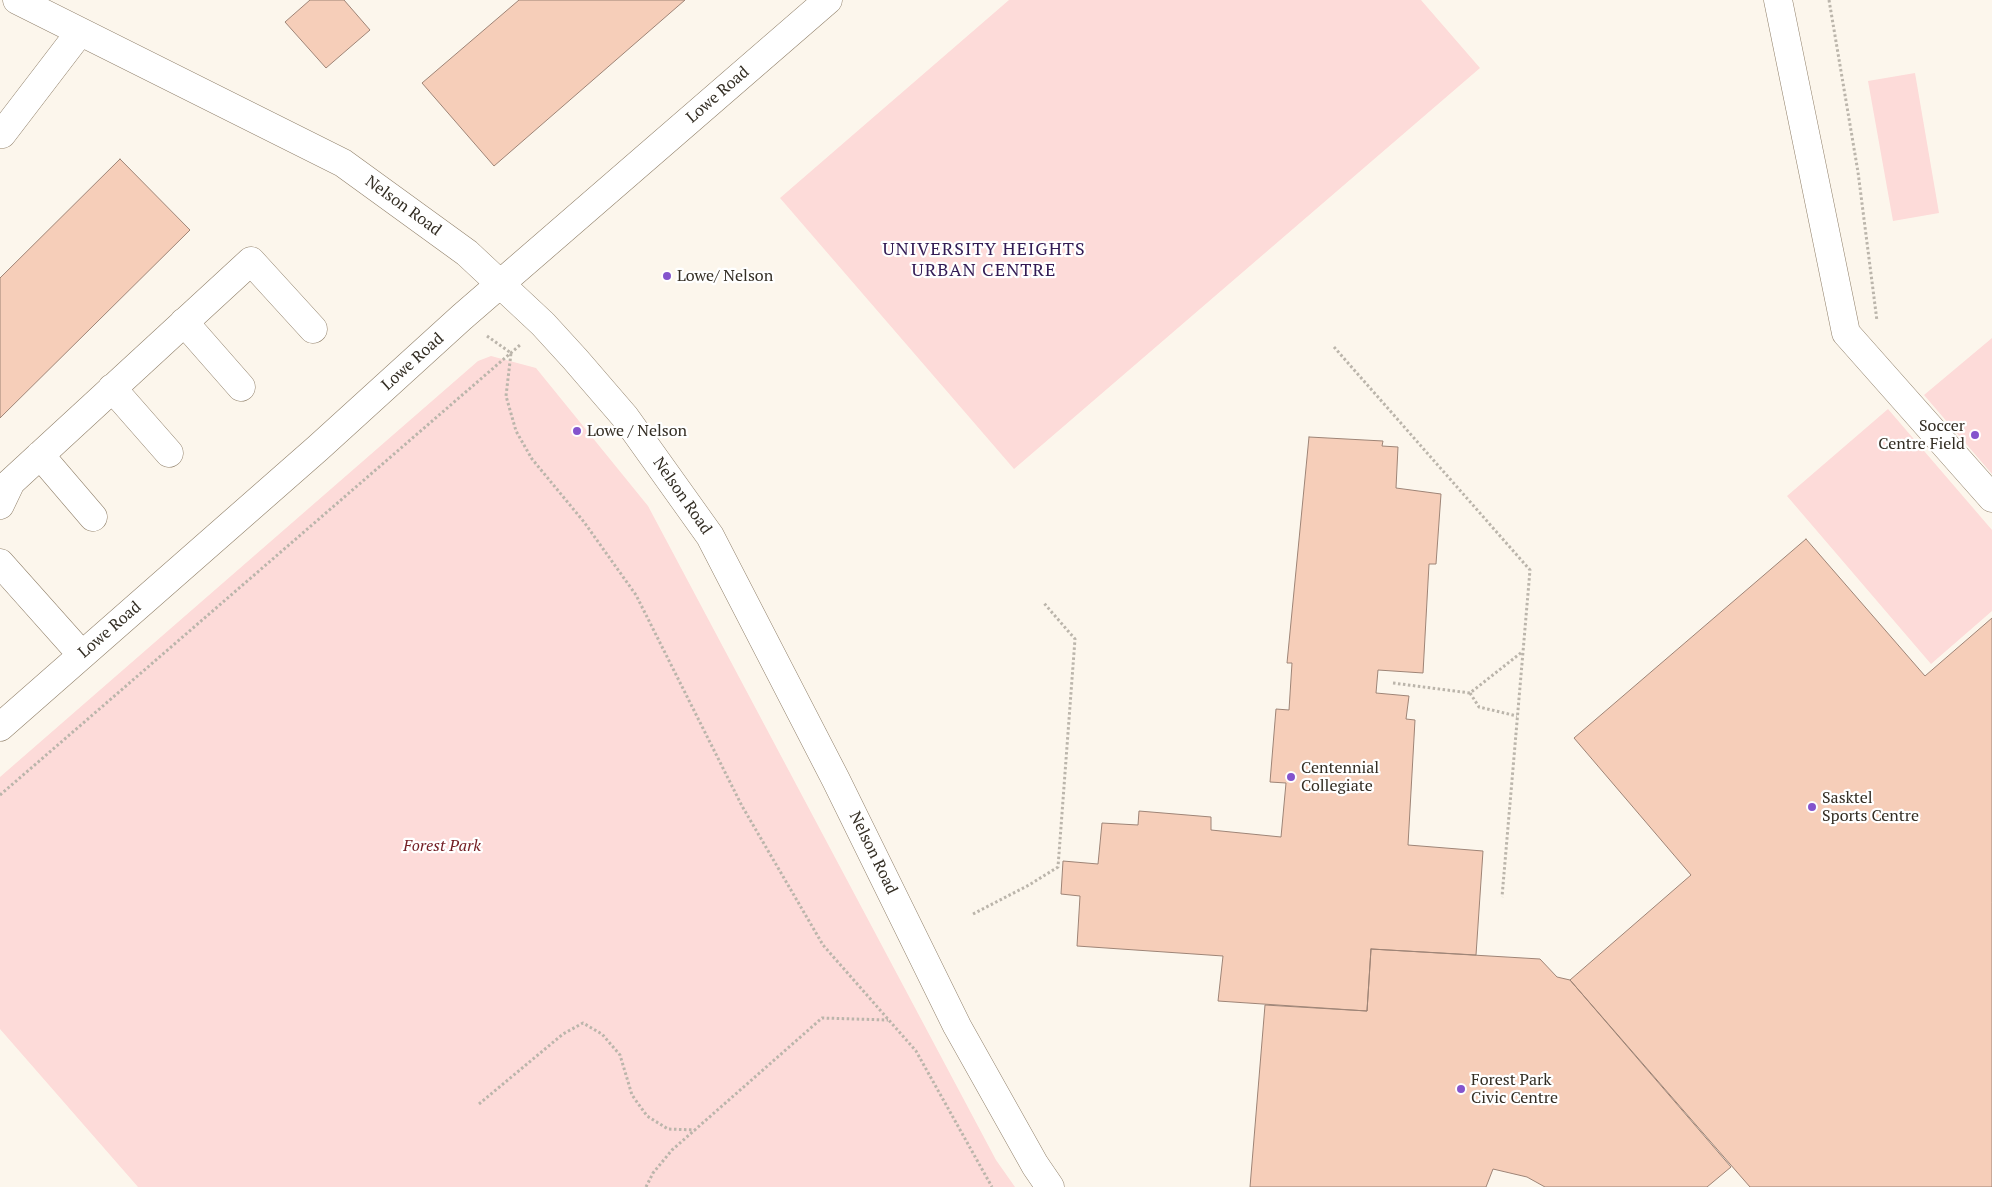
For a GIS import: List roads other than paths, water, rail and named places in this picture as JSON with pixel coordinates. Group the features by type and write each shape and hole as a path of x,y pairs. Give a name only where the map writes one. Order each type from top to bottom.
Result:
{"street":[{"name":"Nelson Road","path":"17,0 343,163 467,253 543,324 625,417 710,536 832,771 957,1026 1035,1165 1050,1187"},
{"name":"Lowe Road","path":"0,727 318,448 500,284 828,0"},
{"path":"1778,0 1846,333 1992,498"},
{"path":"0,133 2,134 80,32"},
{"path":"0,505 11,482 251,260 313,329"},
{"path":"184,322 241,387"},
{"path":"112,388 169,453"},
{"path":"40,455 93,517"},
{"path":"0,562 82,655"}],"place":[{"name":"Lowe/ Nelson","path":"667,276"},
{"name":"Lowe / Nelson","path":"577,431"},
{"name":"Soccer Centre Field","path":"1975,435"},
{"name":"Centennial Collegiate","path":"1291,777"},
{"name":"Sasktel Sports Centre","path":"1812,807"},
{"name":"Forest Park Civic Centre","path":"1461,1089"}],"district":[{"name":"UNIVERSITY HEIGHTS URBAN CENTRE","path":"984,260"}],"park label":[{"name":"Forest Park","path":"442,846"}]}
